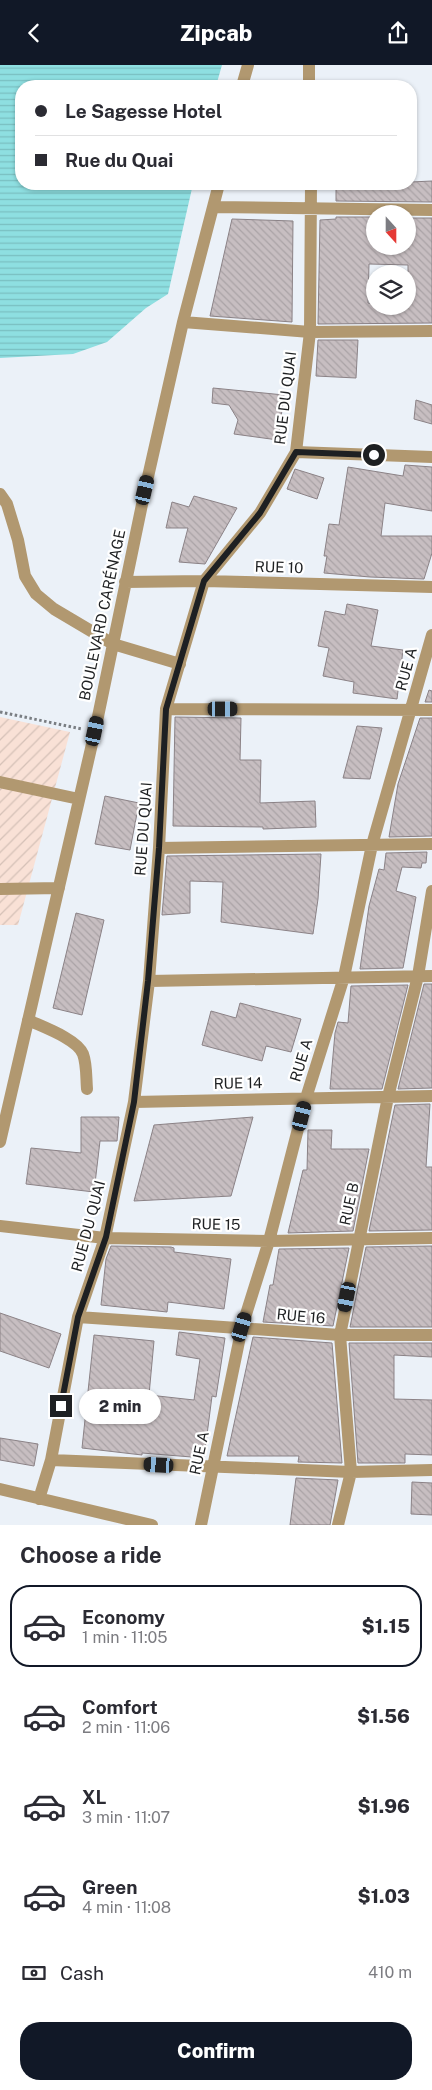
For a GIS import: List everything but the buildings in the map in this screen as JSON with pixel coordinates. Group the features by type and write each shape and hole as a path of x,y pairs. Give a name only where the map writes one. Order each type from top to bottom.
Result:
{"street":[{"path":"244,80 248,65"},
{"path":"309,65 309,80"},
{"name":"BOULEVARD CARÉNAGE","path":"0,1142 95,731 184,322 218,190"},
{"name":"RUE DU QUAI","path":"39,1499 51,1460 78,1317 106,1237 134,1102 148,981 159,848 166,709 204,581 260,513 296,452 310,332 311,190"},
{"path":"214,207 432,210"},
{"path":"184,322 310,332 432,331"},
{"path":"296,452 432,457"},
{"path":"0,494 6,504 18,540 25,576 36,593 54,609 113,644 180,664"},
{"name":"RUE 10","path":"126,582 204,581 432,587"},
{"name":"RUE A","path":"202,1525 242,1327 269,1241 306,1098 344,977 372,845 432,635"},
{"path":"166,709 432,710"},
{"path":"0,782 79,799"},
{"path":"159,848 432,844"},
{"path":"0,889 59,888"},
{"name":"RUE B","path":"338,1525 351,1472 340,1335 388,1097 418,976 432,891"},
{"path":"148,981 432,976"},
{"path":"28,1020 75,1043 83,1053 86,1063 87,1089"},
{"name":"RUE 14","path":"134,1102 432,1096"},
{"name":"RUE 15","path":"0,1226 106,1237 269,1241 358,1241 432,1238"},
{"name":"RUE 16","path":"78,1317 340,1335 432,1335"},
{"path":"51,1460 351,1472 432,1470"},
{"path":"0,1489 152,1525"}],"path":[{"path":"0,712 95,731"}],"shaded area":[{"path":"0,717 70,732 18,925 0,925"}],"water":[{"path":"0,65 222,65 218,80 15,80 15,190 192,190 168,294 146,308 107,342 73,354 0,358"}],"route":[{"path":"61,1406 78,1317 106,1237 134,1102 148,981 159,848 166,709 204,581 260,513 296,452 374,455"}]}
